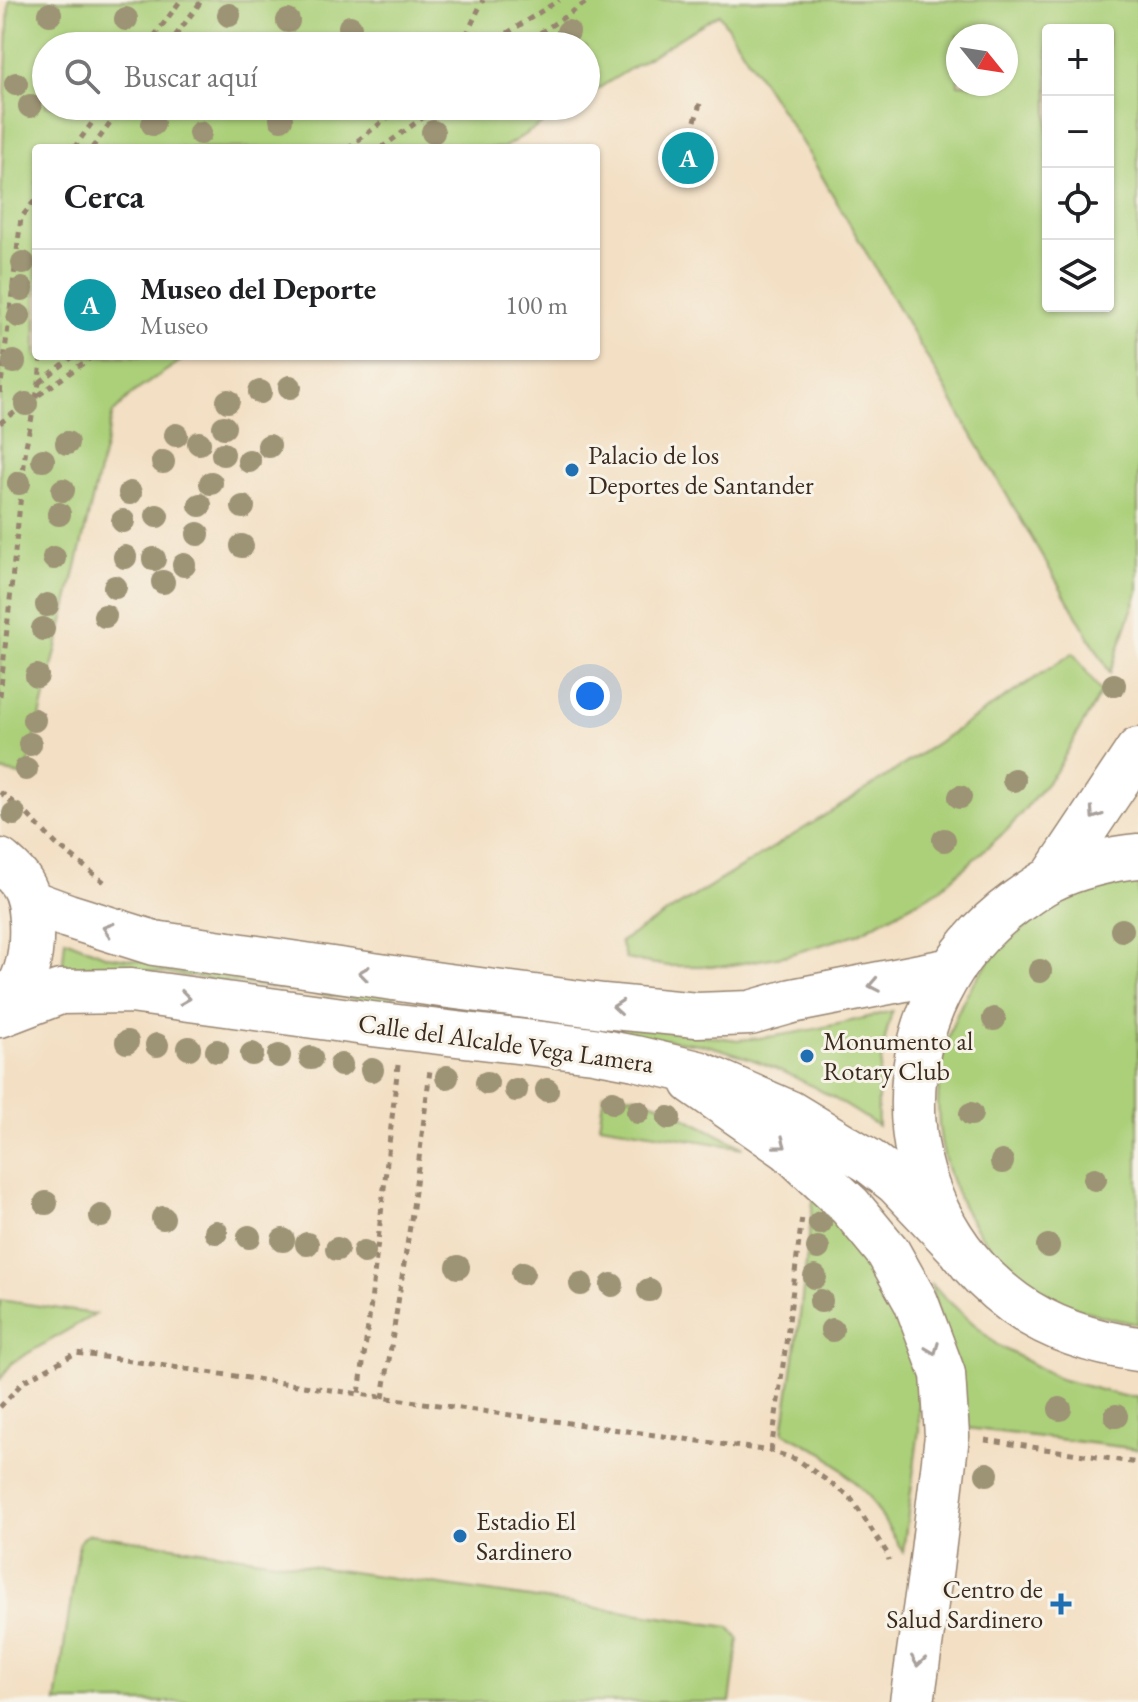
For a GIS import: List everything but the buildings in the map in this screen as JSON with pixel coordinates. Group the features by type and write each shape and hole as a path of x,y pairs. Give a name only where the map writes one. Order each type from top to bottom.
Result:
{"main road":[{"path":"1052,879 1138,750"},
{"path":"1138,856 1098,863 1052,879 1000,914 973,940 951,970 921,1038 914,1074 913,1111 916,1148 925,1184 940,1218 977,1270 1016,1305 1038,1318 1086,1339 1138,1349"},
{"path":"0,861 21,883 30,902 32,947 22,984 0,1015"},
{"name":"Calle del Alcalde Vega Lamera","path":"30,902 154,943 441,985 697,1015 750,1013 792,1001 951,970"},
{"name":"Calle del Alcalde Vega Lamera","path":"0,1015 60,992 131,991 593,1050 698,1073 790,1113 869,1161 897,1183 960,1249"},
{"path":"672,1067 789,1149 850,1206 888,1252 916,1302 943,1374 947,1436 912,1702"}],"path":[{"path":"157,32 181,0"},
{"path":"178,32 202,0"},
{"path":"468,32 483,0"},
{"path":"509,32 559,0"},
{"path":"541,32 590,0"},
{"path":"695,121 701,100"},
{"path":"77,144 94,120"},
{"path":"95,144 113,120"},
{"path":"353,144 385,120"},
{"path":"387,144 420,120"},
{"path":"0,393 21,218 32,204"},
{"path":"0,696 26,446 41,360"},
{"path":"39,383 69,360"},
{"path":"0,423 87,360"},
{"path":"0,792 56,844 109,886"},
{"path":"359,1394 376,1264 419,1029"},
{"path":"383,1398 408,1238 419,1029"},
{"path":"771,1451 802,1214"},
{"path":"0,1407 24,1381 76,1353 771,1451 798,1460 850,1497 887,1553 891,1566"},
{"path":"947,1436 1138,1463"}],"green space":[{"path":"9,0 1138,0 1138,592 1110,673 809,154 719,14 600,87 600,32 32,32 32,120 548,120 509,144 32,144 32,360 182,360 133,393 113,413 26,776 0,771 0,225"},
{"path":"1073,653 1101,692 1055,773 1008,829 939,890 857,934 788,955 726,966 668,966 626,959 620,942 858,795"},
{"path":"1138,882 1138,1324 1085,1311 1052,1296 1008,1265 974,1226 952,1181 940,1134 939,1085 948,1037 968,992 998,952 1037,919 1060,905 1098,890"},
{"path":"65,939 107,956 394,996 393,1004 106,965 62,971"},
{"path":"460,1003 738,1040 835,1025 892,1011 880,1068 878,1126 795,1078 730,1052 706,1045 460,1012"},
{"path":"604,1093 635,1096 659,1104 744,1148 599,1125"},
{"path":"814,1193 883,1278 908,1335 918,1389 919,1430 903,1552 869,1496 824,1453 783,1432"},
{"path":"931,1285 997,1345 1060,1379 1123,1396 1138,1396 1138,1449 967,1428"},
{"path":"0,1300 95,1314 13,1362 0,1379"},
{"path":"90,1534 729,1627 739,1639 730,1702 56,1702 79,1544 82,1538"}],"place":[{"name":"Museo del Deporte","path":"688,158"},
{"name":"Palacio de los Deportes de Santander","path":"572,470"},
{"name":"Monumento al Rotary Club","path":"807,1056"},
{"name":"Estadio El Sardinero","path":"460,1536"},
{"name":"Centro de Salud Sardinero","path":"1061,1604"}]}
